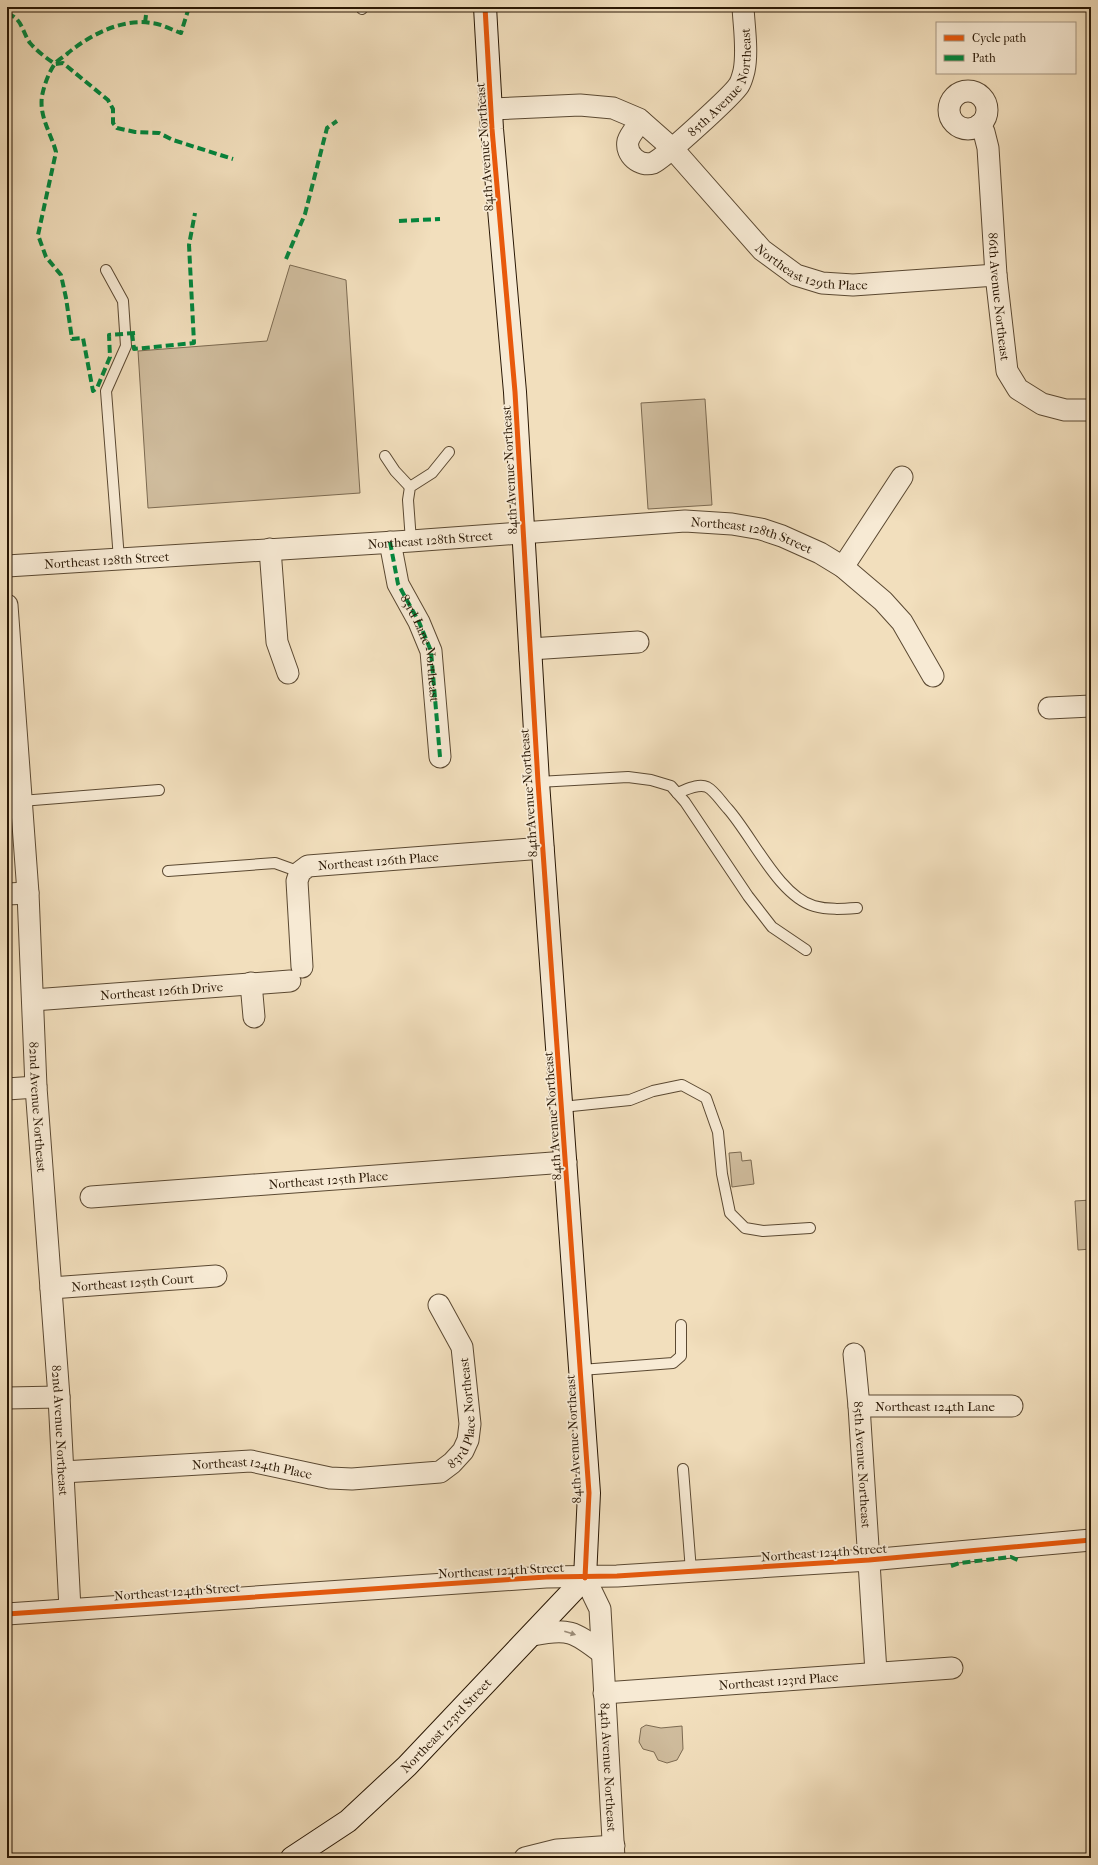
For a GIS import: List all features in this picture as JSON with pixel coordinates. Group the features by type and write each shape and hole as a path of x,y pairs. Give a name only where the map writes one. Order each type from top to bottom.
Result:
{"street":[{"name":"84th Avenue Northeast","path":"485,7 515,392 538,782 589,1493 585,1578 600,1609 614,1852"},
{"name":"85th Avenue Northeast","path":"673,149 738,86 744,71 742,7"},
{"name":"Northeast 129th Place","path":"492,109 580,105 613,108 641,121 673,149 762,250 796,276 822,283 854,286 996,275"},
{"path":"641,121 628,141 628,147 632,157 641,163 652,163 673,149"},
{"name":"86th Avenue Northeast","path":"979,125 984,132 988,148 996,275 1007,371 1018,388 1042,404 1065,410 1091,410"},
{"path":"843,567 902,477"},
{"name":"Northeast 128th Street","path":"7,566 410,541 685,521 732,524 761,529 782,536 820,553 843,567 883,601 902,622 933,676"},
{"name":"83rd Lane Northeast","path":"390,542 398,584 419,622 431,651 440,756"},
{"path":"270,549 277,642 288,673"},
{"name":"82nd Avenue Northeast","path":"7,605 28,893 36,1087 59,1397 70,1609"},
{"path":"530,648 638,642"},
{"path":"1049,708 1091,706"},
{"name":"Northeast 126th Place","path":"300,872 308,866 319,864 543,848"},
{"name":"Northeast 126th Drive","path":"33,1000 251,983 296,974 296,881 300,872"},
{"path":"7,894 28,893"},
{"path":"251,983 254,1017"},
{"path":"7,1089 36,1087"},
{"name":"Northeast 125th Place","path":"91,1197 566,1162"},
{"name":"Northeast 125th Court","path":"51,1288 216,1276"},
{"name":"83rd Place Northeast","path":"439,1305 462,1347 470,1424 468,1440 463,1451 452,1463 440,1472"},
{"name":"85th Avenue Northeast","path":"854,1354 859,1406 876,1672"},
{"path":"7,1398 59,1397"},
{"name":"Northeast 124th Lane","path":"859,1406 1012,1406"},
{"name":"Northeast 124th Place","path":"63,1472 251,1461 330,1478 344,1479 440,1472"},
{"name":"Northeast 124th Street","path":"7,1614 546,1577 585,1578 868,1560 1091,1540"},
{"name":"Northeast 123rd Street","path":"292,1858 348,1821 407,1766 533,1635 585,1578"},
{"path":"533,1635 556,1630 569,1632 584,1639 602,1653"},
{"name":"Northeast 123rd Place","path":"604,1694 876,1672 952,1668"},
{"path":"525,1858 557,1850 614,1852"}],"lane":[{"path":"106,270 123,301 126,346 106,391 119,560"},
{"path":"410,541 408,500 410,487 432,473 449,452"},
{"path":"385,456 395,471 410,487"},
{"path":"538,782 628,777 651,780 671,786 720,853 748,896 772,927 806,950"},
{"path":"677,793 697,786 706,787 738,821 760,854 791,893 813,906 831,910 856,908"},
{"path":"21,801 158,790"},
{"name":"Northeast 126th Place","path":"168,871 275,863 300,872"},
{"path":"562,1107 630,1100 653,1091 682,1085 706,1098 718,1132 722,1174 730,1213 745,1228 763,1231 810,1228"},
{"path":"580,1370 673,1362 681,1356 681,1325"},
{"path":"683,1469 691,1571"}],"shaded area":[{"path":"290,265 346,280 360,493 148,508 138,351 267,341"},
{"path":"705,399 712,505 648,509 641,403"},
{"path":"741,1152 742,1161 751,1160 754,1184 732,1187 729,1153"},
{"path":"1091,1200 1091,1249 1078,1250 1075,1201"},
{"path":"646,1725 661,1728 682,1726 683,1749 677,1760 667,1763 658,1760 654,1752 643,1749 639,1742 641,1728"}],"marked path":[{"path":"145,23 147,7"},
{"path":"135,333 109,335 110,357 97,388 93,391 83,338 72,339 61,275 46,257 38,235 56,152 42,111 42,96 48,76 55,63 86,40 107,29 129,23 141,22 152,23 181,33 189,7"},
{"path":"7,14 16,18 27,39 36,49 55,64 63,63 108,100 113,109 113,123 117,128 135,132 159,133 173,140 233,159"},
{"path":"286,259 305,214 327,128 337,121"},
{"path":"132,333 134,349 194,343 189,245 195,213"},
{"path":"399,221 440,219"},
{"path":"390,542 398,584 419,622 431,651 440,757"},
{"path":"951,1566 960,1563 1011,1557 1020,1561"}],"cycle path":[{"path":"485,7 492,129 515,392 538,782 589,1493 585,1578"},
{"path":"7,1614 546,1577 617,1576 869,1560 1091,1540"}]}
